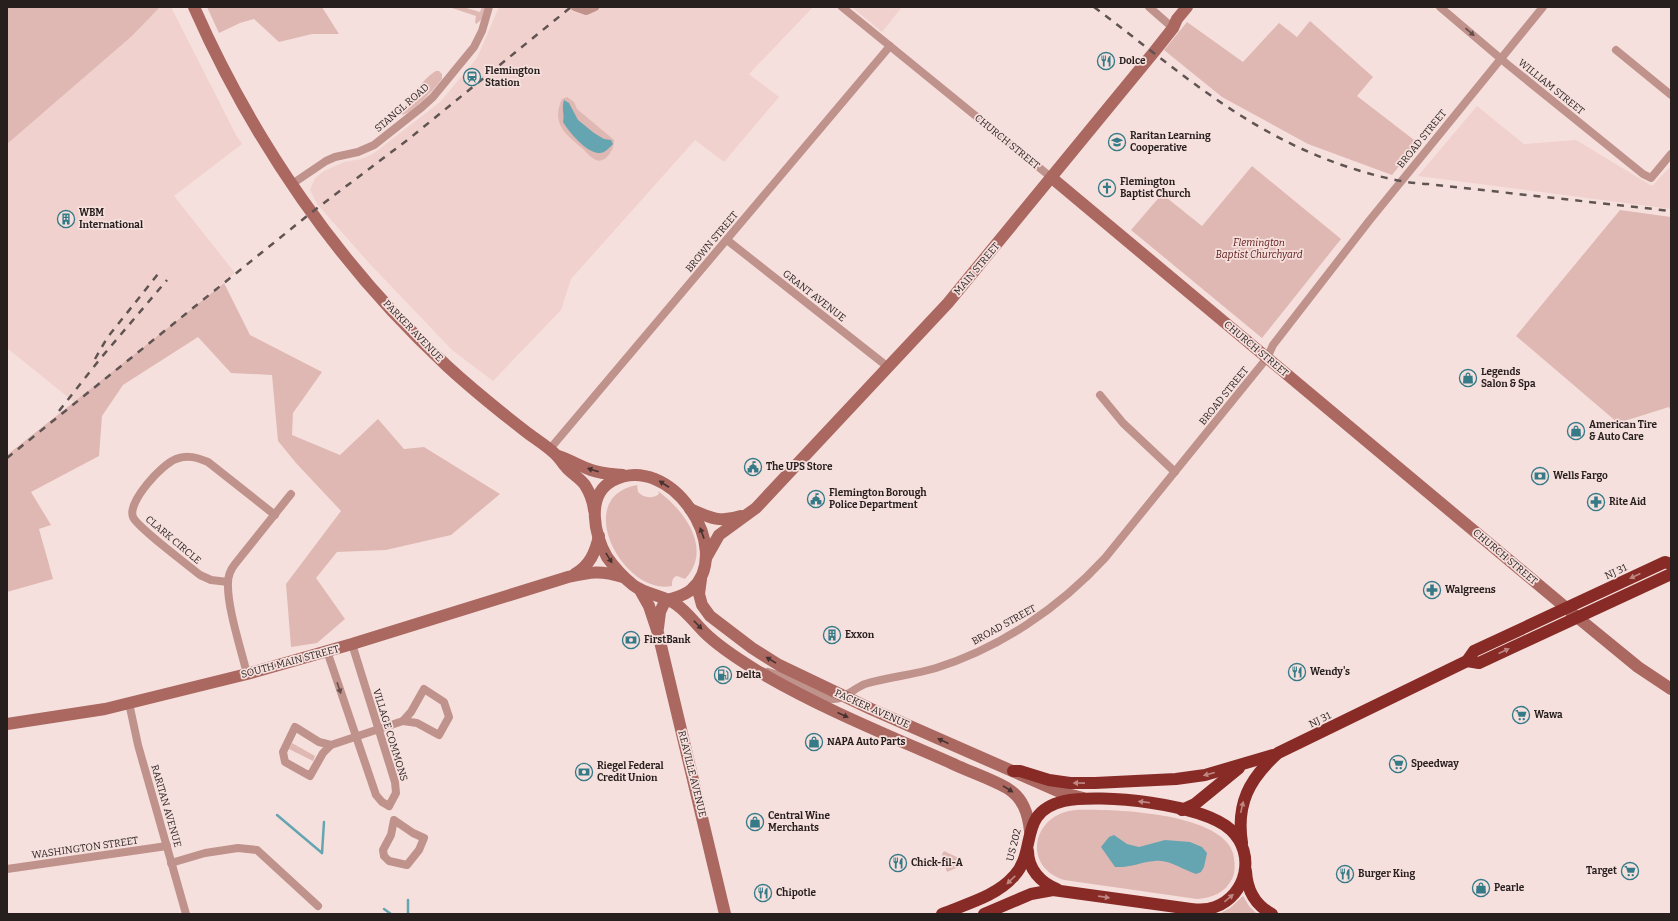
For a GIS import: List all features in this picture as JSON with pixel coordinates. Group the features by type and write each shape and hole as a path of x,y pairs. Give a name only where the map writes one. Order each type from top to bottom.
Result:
{"highway":[{"name":"NJ 31","path":"1182,810 1195,804 1246,763 1278,753 1467,661 1474,651 1666,562 1671,564"},
{"name":"NJ 31","path":"1467,661 1479,663 1671,574"},
{"name":"NJ 31","path":"1243,846 1240,813 1244,801 1254,778 1278,753"},
{"path":"1013,771 1020,771 1039,778 1058,782 1095,783 1196,777 1246,763"},
{"name":"US 202","path":"942,914 1003,886 1021,868 1026,857 1030,832 1037,817 1049,807 1063,801 1084,798 1149,802 1218,821 1230,829 1243,846 1247,878 1251,894 1262,908 1272,914"},
{"path":"1028,846 1029,860 1039,878 1053,888 1065,891"},
{"path":"984,914 1031,894 1053,890 1206,910 1215,908 1234,894 1242,882 1246,865"},
{"path":"1139,902 1167,914"}],"street":[{"name":"PARKER AVENUE","path":"194,7 236,93 265,144 292,184 351,264 382,300 459,377 554,453 565,467 584,485 591,498 595,515"},
{"name":"STANGL ROAD","path":"292,184 326,161 335,157 358,152 374,145 433,97 477,42 489,7"},
{"path":"575,7 586,11 595,7"},
{"name":"CHURCH STREET","path":"842,7 1052,178 1576,617 1638,667 1671,689"},
{"path":"1149,7 1173,28"},
{"name":"MAIN STREET","path":"706,559 719,535 748,514 948,304 1173,28 1177,19 1187,7"},
{"name":"WILLIAM STREET","path":"1440,7 1635,169 1651,178 1671,154"},
{"name":"BROAD STREET","path":"843,696 863,685 936,668 992,644 1044,614 1093,571 1267,358 1273,344 1369,221 1542,7"},
{"name":"BROWN STREET","path":"554,453 727,240 890,46"},
{"path":"1616,50 1671,95"},
{"name":"GRANT AVENUE","path":"727,240 888,368"},
{"path":"1100,395 1122,423 1175,472"},
{"name":"PARKER AVENUE","path":"554,453 600,473 630,475"},
{"name":"CLARK CIRCLE","path":"228,582 211,580 200,575 142,528 133,517 132,510 136,498 167,464 176,458 186,456 200,458 208,462 275,515"},
{"path":"630,475 649,476 664,483 680,497 690,510 704,538 706,559 702,576 688,592 667,599 640,590 624,577 608,558 599,536 595,515 597,500 607,485 613,481 630,475"},
{"path":"247,674 229,600 228,582 230,572 291,494"},
{"name":"MAIN STREET","path":"690,510 712,519 719,520 730,520 748,514"},
{"name":"SOUTH MAIN STREET","path":"568,577 591,560 595,552 599,536"},
{"name":"SOUTH MAIN STREET","path":"7,724 84,713 247,674 327,652 568,577 603,571 624,577"},
{"name":"PACKER AVENUE","path":"702,576 698,591 702,605 710,616 752,648 779,665 843,696 1060,792 1084,798"},
{"name":"REAVILLE AVENUE","path":"640,590 649,606 658,633 725,914"},
{"name":"PACKER AVENUE","path":"667,599 678,606 716,642 755,669 788,688 828,708 1007,788 1019,798 1026,812 1030,832"},
{"name":"REAVILLE AVENUE","path":"658,633 660,612 667,599"},
{"name":"VILLAGE COMMONS","path":"352,644 396,788 395,797 389,806"},
{"path":"327,652 376,795 382,802 389,806 394,820 391,835 383,850 384,856 389,861 407,865 419,850 424,838 412,833 394,820"},
{"path":"755,669 784,677 826,698 838,699 843,696"},
{"path":"331,745 319,742 295,728 283,752 285,762 310,776 323,752 331,745 403,721 417,723 439,735 449,717 444,702 424,689 411,712 403,721"},
{"name":"RARITAN AVENUE","path":"129,703 138,745 186,914"},
{"path":"972,772 978,756"},
{"name":"WASHINGTON STREET","path":"7,869 167,846"},
{"path":"171,863 205,853 238,848 257,850 318,906"}],"shaded area":[{"path":"160,7 171,7 242,144 174,196 235,273 74,402 7,348 7,144 132,36"},
{"path":"499,7 813,7 749,74 779,97 724,162 695,140 571,279 561,310 493,381 452,350 369,263 317,204 310,190 315,178 324,171 344,162 361,159 373,154 440,102 477,58"},
{"path":"852,7 902,7 882,32"},
{"path":"1477,106 1524,144 1576,140 1652,186 1671,166 1671,209 1418,176"}],"green space":[{"path":"7,7 160,7 132,36 7,144"},
{"path":"207,7 322,7 339,34 312,34 279,42 254,19 240,23 219,33"},
{"path":"449,7 463,7 480,12 482,7 485,7 481,20 476,24 476,16"},
{"path":"1310,21 1373,77 1357,96 1418,143 1392,175 1308,144 1222,97 1164,50 1187,22 1243,62 1279,23 1297,37"},
{"path":"436,71 439,71 442,74 442,79 418,105 402,115 405,105 415,91"},
{"path":"567,97 574,102 577,109 614,140 611,151 603,160 600,161 592,158 565,133 559,121 558,115 562,99"},
{"name":"Flemington Baptist Churchyard","path":"1252,166 1341,239 1262,338 1131,230 1162,194 1202,226"},
{"path":"1620,210 1671,217 1671,412 1669,407 1618,423 1516,336"},
{"path":"224,283 250,335 322,372 293,413 292,435 340,455 378,419 404,449 424,447 500,494 451,535 386,550 337,552 316,578 345,619 317,643 291,647 286,584 341,511 296,463 278,441 272,375 231,373 198,337 123,385 102,416 99,456 31,492 51,525 39,529 53,579 7,592 7,455"},
{"path":"637,485 638,492 643,496 654,497 659,494 658,491 668,499 678,509 692,531 696,543 696,555 693,567 685,579 677,576 674,577 672,586 654,585 637,576 622,562 611,544 606,525 608,507 618,493"},
{"path":"292,743 315,756 313,761 289,749"},
{"path":"1076,810 1115,811 1166,816 1191,822 1212,831 1227,843 1234,858 1234,874 1232,879 1226,888 1217,894 1197,899 1064,880 1051,873 1042,864 1037,853 1037,842 1041,830 1049,821 1061,814"},
{"path":"944,851 963,860 963,865 947,872 942,854"},
{"path":"1243,896 1249,906 1257,914 1219,914 1230,908"}],"water":[{"path":"564,100 569,103 578,120 594,133 604,139 611,140 613,144 602,153 593,152 583,145 569,131 563,122"},
{"path":"1114,835 1127,844 1139,847 1165,840 1190,842 1202,847 1207,853 1204,867 1201,872 1196,874 1171,863 1160,861 1126,867 1115,867 1101,847 1109,837"}],"waterway":[{"path":"277,815 322,853"},
{"path":"322,853 324,822"},
{"path":"408,900 408,914"},
{"path":"384,909 391,914"}],"railway":[{"path":"7,458 312,212 410,138 571,7"},
{"path":"1094,7 1215,99 1279,138 1314,154 1351,168 1399,181 1671,211"},
{"path":"95,359 107,338 158,274"},
{"path":"59,411 100,359 167,280"}],"place":[{"name":"Dolce","path":"1106,61"},
{"name":"Flemington Station","path":"472,77"},
{"name":"Raritan Learning Cooperative","path":"1117,142"},
{"name":"Flemington Baptist Church","path":"1107,188"},
{"name":"WBM International","path":"66,219"},
{"name":"Legends Salon & Spa","path":"1468,378"},
{"name":"American Tire & Auto Care","path":"1576,431"},
{"name":"The UPS Store","path":"753,467"},
{"name":"Wells Fargo","path":"1540,476"},
{"name":"Flemington Borough Police Department","path":"816,499"},
{"name":"Rite Aid","path":"1596,502"},
{"name":"Walgreens","path":"1432,590"},
{"name":"Exxon","path":"832,635"},
{"name":"FirstBank","path":"631,640"},
{"name":"Wendy's","path":"1297,672"},
{"name":"Delta","path":"723,675"},
{"name":"Wawa","path":"1521,715"},
{"name":"NAPA Auto Parts","path":"814,742"},
{"name":"Speedway","path":"1398,764"},
{"name":"Riegel Federal Credit Union","path":"584,772"},
{"name":"Central Wine Merchants","path":"755,822"},
{"name":"Chick-fil-A","path":"898,863"},
{"name":"Target","path":"1630,871"},
{"name":"Burger King","path":"1345,874"},
{"name":"Pearle","path":"1481,888"},
{"name":"Chipotle","path":"763,893"}]}
